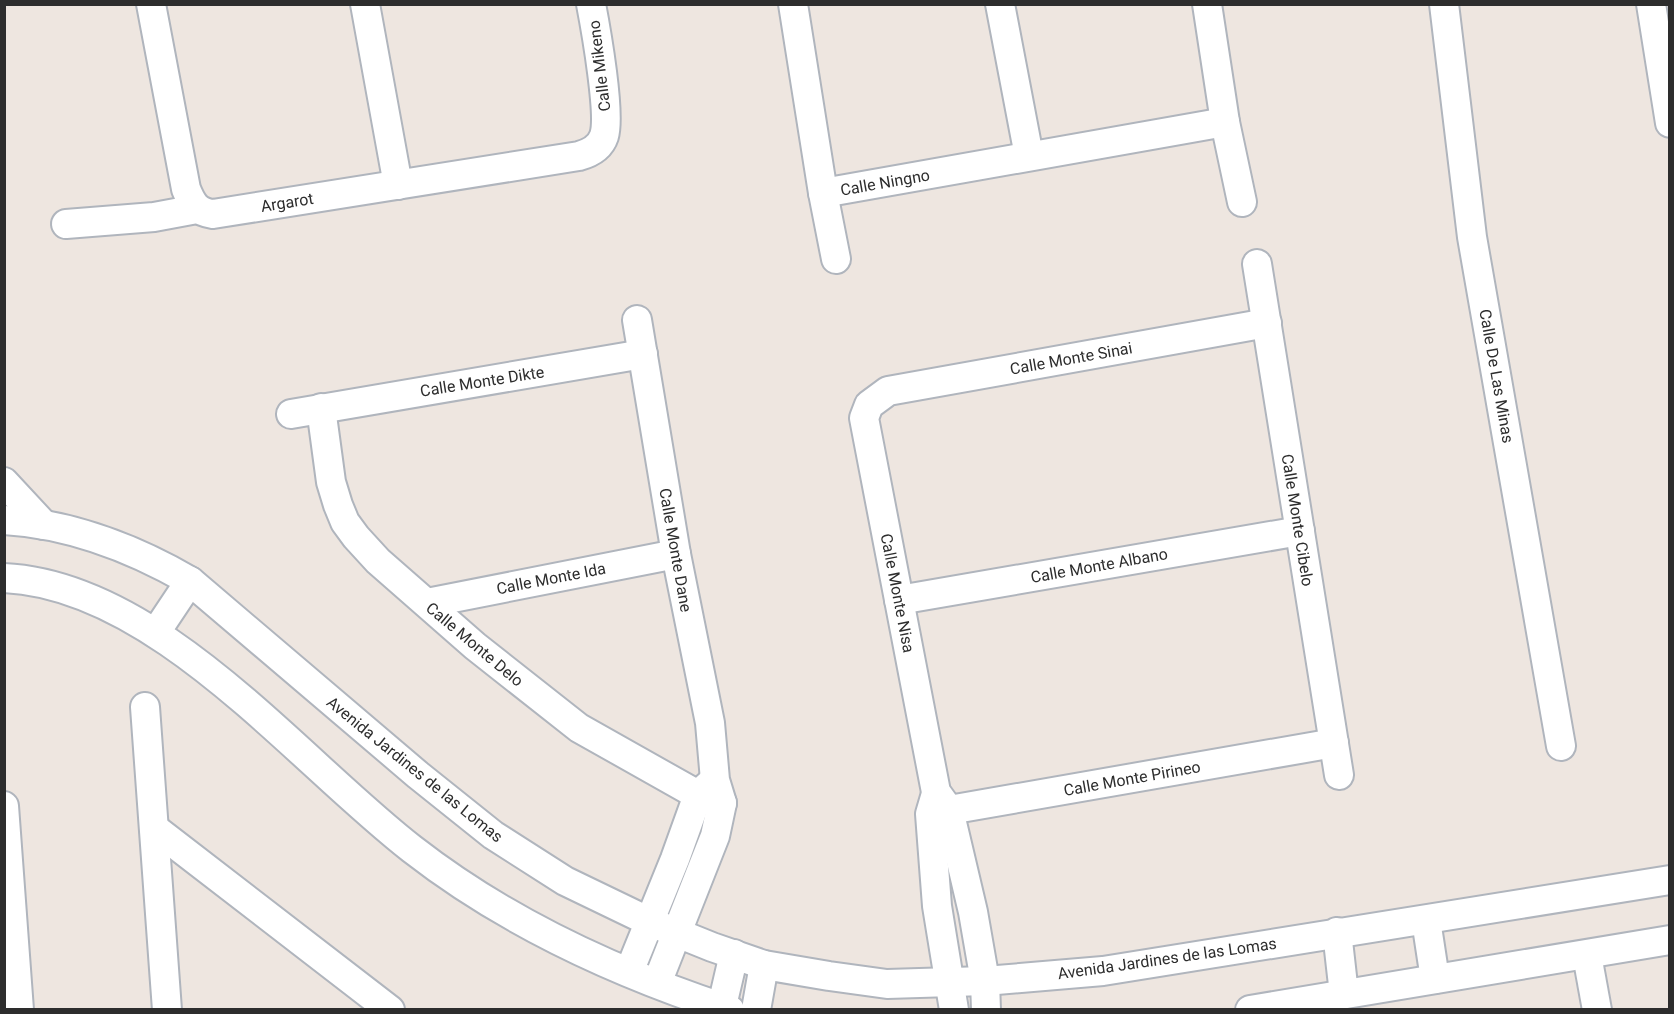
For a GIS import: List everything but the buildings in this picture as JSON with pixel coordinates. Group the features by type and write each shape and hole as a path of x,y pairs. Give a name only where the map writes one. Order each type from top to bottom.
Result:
{"street":[{"path":"151,4 186,189 196,209"},
{"path":"365,4 398,185"},
{"name":"Calle Mikeno","path":"586,154 595,150 600,144 605,129 604,103 591,4"},
{"name":"Calle Ningno","path":"794,4 823,193 1224,122"},
{"path":"1000,4 1029,156"},
{"path":"1207,4 1224,122 1242,202"},
{"name":"Calle De Las Minas","path":"1444,4 1472,237 1561,746"},
{"path":"1651,4 1670,123"},
{"name":"Argarot","path":"66,224 154,217 196,209 213,214 586,154"},
{"path":"823,193 837,259"},
{"name":"Calle Monte Cibelo","path":"1257,264 1339,776"},
{"name":"Calle Monte Dane","path":"637,320 676,554 710,723 715,836 657,983"},
{"name":"Calle Monte Sinai","path":"877,398 888,391 1267,323"},
{"name":"Calle Monte Dikte","path":"291,414 643,354"},
{"name":"Calle Monte Nisa","path":"877,398 869,405 864,418 938,805 973,912 985,981 986,1010"},
{"name":"Calle Monte Delo","path":"321,408 330,482 345,522 378,561 484,653 579,728 712,793"},
{"path":"4,482 44,525"},
{"name":"Avenida Jardines de las Lomas","path":"4,520 67,529 119,546 155,561 190,581 418,775 493,835 565,881 650,922 764,965 952,996 985,981 1103,971 1670,879"},
{"name":"Calle Monte Albano","path":"899,600 1300,531"},
{"name":"Calle Monte Ida","path":"427,603 676,554"},
{"path":"4,578 43,583 88,597 156,632 214,675 411,849 492,906 566,946 724,1009 734,954"},
{"path":"156,632 190,581"},
{"path":"145,707 167,1010"},
{"name":"Calle Monte Pirineo","path":"938,805 1334,743"},
{"name":"Calle Monte Dane","path":"629,972 687,827 712,793"},
{"name":"Calle Monte Nisa","path":"938,805 937,906 952,996"},
{"path":"4,806 20,1010"},
{"path":"154,828 390,1010"},
{"path":"1426,920 1435,980"},
{"path":"1337,932 1344,994"},
{"path":"1250,1010 1670,940"},
{"path":"1587,955 1597,1010"},
{"path":"756,1010 764,965"}]}
